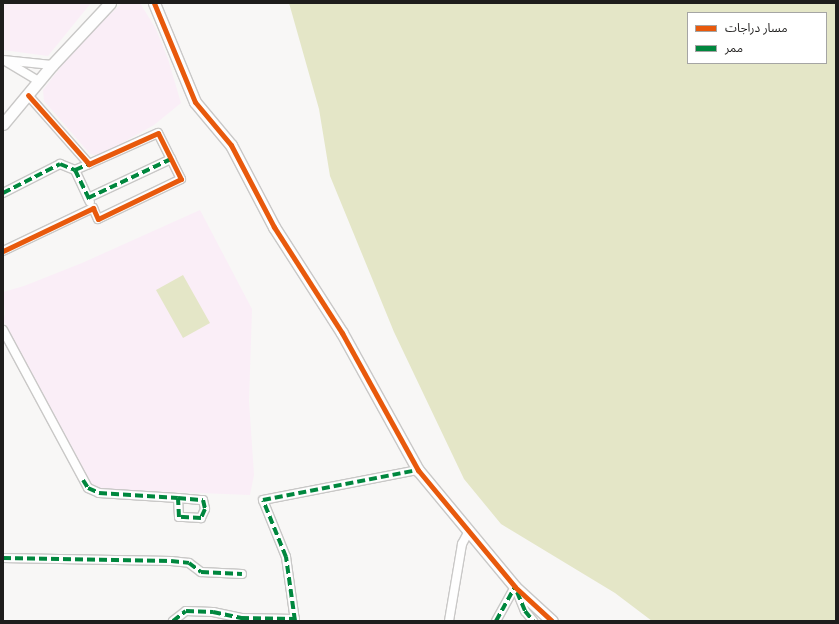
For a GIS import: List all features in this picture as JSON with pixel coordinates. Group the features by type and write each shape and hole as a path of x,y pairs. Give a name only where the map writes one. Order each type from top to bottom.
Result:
{"street":[{"path":"3,124 52,65 110,3"},
{"path":"154,3 195,102 231,145 274,226 342,333 418,470 515,587 552,621"},
{"path":"4,60 52,65"},
{"path":"4,60 40,81"},
{"path":"28,95 89,164"},
{"path":"3,193 60,164 76,170 158,132 181,179 98,219 76,170"},
{"path":"88,198 171,158"},
{"path":"3,251 93,208"},
{"path":"3,330 88,488 98,493 178,498"},
{"path":"173,621 186,611 213,612 241,618 295,620 286,557 263,500 418,470"},
{"path":"449,621 462,544 469,531"},
{"path":"3,558 171,561 189,563 201,572 242,574"},
{"path":"496,621 515,587"},
{"path":"515,587 525,611 533,621"}],"shaded area":[{"path":"3,3 91,3 48,56 3,50"},
{"path":"122,3 140,3 156,29 168,59 181,103 154,125 99,156 90,154 44,101 43,90 76,47"},
{"path":"200,210 252,309 249,401 254,475 250,495 100,489 90,485 3,320 5,314 3,292 24,286 82,263"}],"green space":[{"path":"289,3 836,3 836,621 652,621 615,593 501,524 464,479 394,332 330,176 319,109"},
{"path":"183,275 210,323 183,338 156,290"}],"marked path":[{"path":"88,198 171,159"},
{"path":"3,193 60,164 75,170 89,164"},
{"path":"75,170 90,201"},
{"path":"295,621 286,557 263,500 418,470"},
{"path":"83,480 88,488 99,493 178,498 203,500 205,509 201,518 179,517 178,498"},
{"path":"3,558 171,561 189,563 201,572 242,574"},
{"path":"496,621 515,587"},
{"path":"517,592 525,611 533,621"},
{"path":"173,621 186,611 213,612 241,618 295,619"}],"cycle path":[{"path":"154,3 195,102 231,145 274,227 342,333 418,470 515,587 552,621"},
{"path":"3,251 93,208 98,219 181,179 158,133 89,164 28,95"}]}
